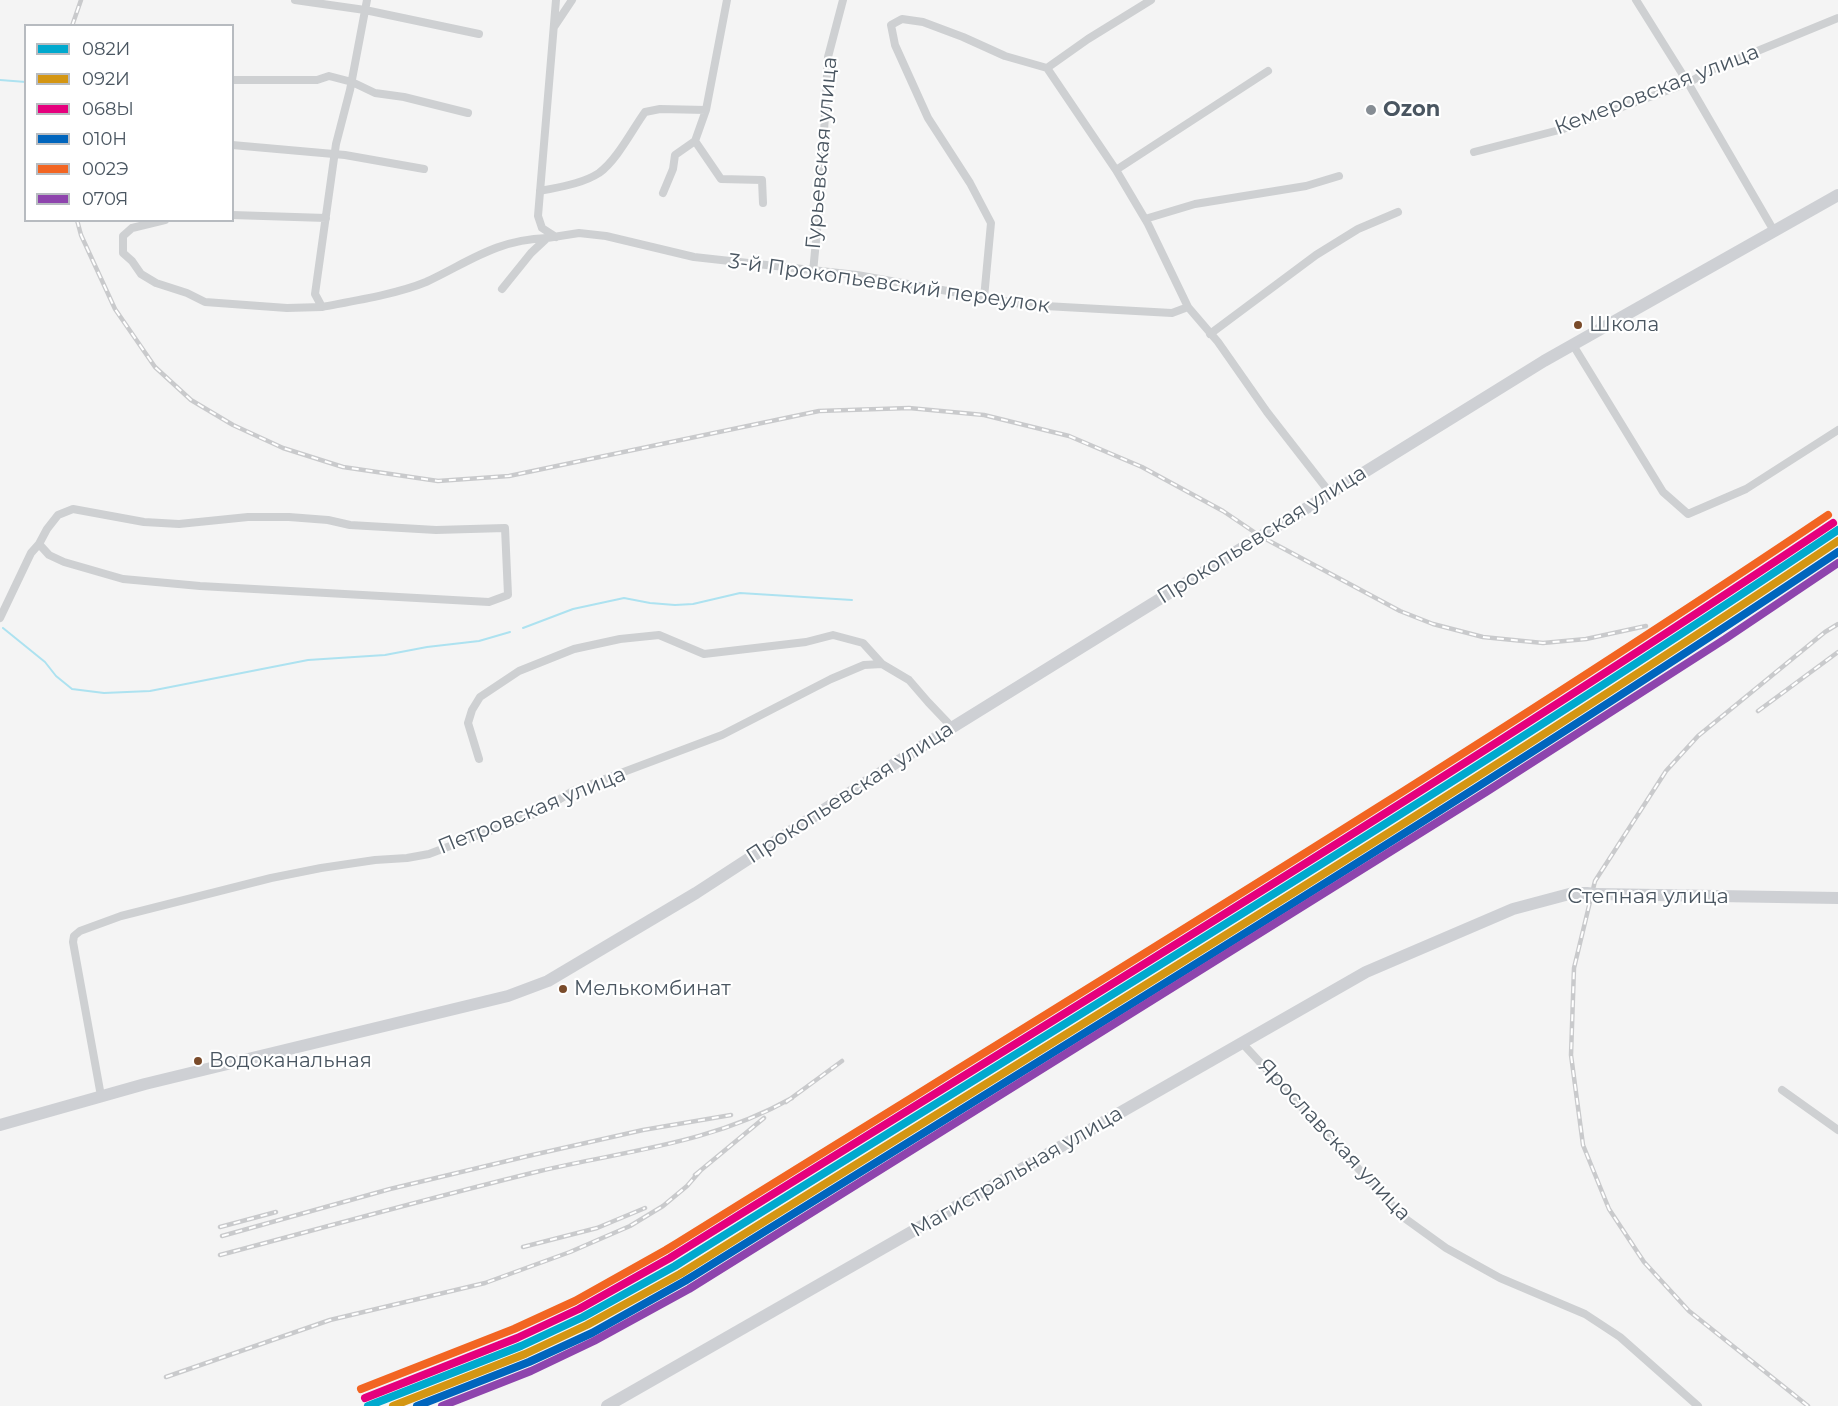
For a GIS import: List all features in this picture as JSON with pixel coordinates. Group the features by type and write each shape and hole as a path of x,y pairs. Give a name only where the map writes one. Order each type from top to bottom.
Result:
{"main road":[{"name":"Прокопьевская улица","path":"0,1125 145,1084 508,996 548,981 696,893 911,753 1573,345 1838,195"},
{"name":"Степная улица","path":"1430,944 1513,909 1573,893 1838,898"},
{"name":"Магистральная улица","path":"607,1406 1366,972 1430,944"}],"street":[{"path":"295,0 365,10 479,34"},
{"path":"322,307 315,294 335,155 352,82 367,0"},
{"path":"556,0 538,216 542,228 556,237"},
{"path":"552,30 572,0"},
{"path":"663,194 675,155 695,141 706,110 727,0"},
{"name":"Гурьевская улица","path":"813,272 821,189 828,57 843,0"},
{"path":"1047,68 1088,39 1151,0"},
{"path":"1636,0 1688,83 1774,231"},
{"name":"Кемеровская улица","path":"1474,152 1563,129 1688,83 1711,70 1838,18"},
{"path":"984,298 991,224 970,183 928,118 895,45 891,25 902,19 923,22 1005,56 1047,68 1116,170 1145,219 1188,307 1330,494"},
{"path":"1116,170 1268,71"},
{"path":"234,80 317,80 329,76 352,82 375,93 404,97 468,113"},
{"path":"540,191 567,185 599,173 626,141 645,112 660,109 706,110"},
{"path":"695,141 721,178 762,180 764,203"},
{"path":"234,145 335,155 424,169"},
{"path":"1145,219 1195,204 1306,186 1339,176"},
{"path":"1210,334 1316,255 1359,229 1398,212"},
{"path":"234,215 326,218"},
{"name":"3-й Прокопьевский переулок","path":"157,222 132,228 123,236 123,253 141,274 205,302 287,308 322,307 424,282 496,247 579,233 606,236 694,257 888,280 1027,305 1172,313 1188,307"},
{"path":"502,289 546,238"},
{"path":"1573,345 1664,492 1688,514 1746,489 1838,430"},
{"path":"0,618 31,553 58,514 73,509 144,522 179,524 248,517 289,517 328,520 350,525 436,530 506,528 508,595 489,602 200,586 123,579 64,562 49,555 39,544"},
{"path":"479,759 468,723 472,710 480,697 519,671 574,649 620,639 659,635 704,654 806,642 834,635 863,643 882,664 909,680 948,723"},
{"name":"Петровская улица","path":"100,1096 74,953 74,936 80,931 121,916 272,878 321,868 429,854 537,813 573,791 722,735 831,679 864,665 882,664"},
{"name":"Ярославская улица","path":"1243,1044 1403,1217 1446,1248 1500,1278 1585,1314 1620,1337 1651,1362 1698,1406"},
{"path":"1782,1090 1838,1130"}],"waterway":[{"path":"0,80 24,82"},
{"path":"523,628 573,609 624,598 675,605 693,604 740,593 852,600"},
{"path":"3,628 45,662 56,676 72,689 104,693 150,691 308,660 385,655 479,641 510,632"}],"railway":[{"path":"73,24 81,0"},
{"path":"78,222 81,235 115,309 155,367 191,400 233,425 283,448 343,467 438,481 509,476 819,411 909,408 984,415 1069,436 1142,467 1223,511 1260,536 1400,611 1433,624 1483,637 1543,643 1586,639 1646,626"},
{"path":"1808,1406 1689,1311 1644,1262 1609,1209 1583,1145 1571,1055 1574,968 1595,881 1666,771 1698,736 1825,632 1838,624"},
{"path":"1758,711 1838,652"},
{"path":"786,1102 842,1061"},
{"path":"220,1255 540,1171 700,1136 731,1126 792,1098"},
{"path":"222,1236 390,1189 528,1156 643,1130 731,1115"},
{"path":"695,1175 764,1118"},
{"path":"166,1377 330,1320 485,1283 570,1252 630,1226 663,1206 687,1186 701,1170"},
{"path":"523,1247 597,1228 645,1208"},
{"path":"220,1227 276,1212"}],"transit line":[{"name":"002Э","path":"361,1389 514,1329 575,1301 666,1250 1395,796 1685,610 1828,515"},
{"name":"068Ы","path":"365,1398 517,1338 579,1309 670,1258 1400,804 1690,618 1833,523"},
{"name":"082И","path":"368,1406 521,1346 583,1317 675,1266 1405,811 1695,625 1838,530"},
{"name":"092И","path":"393,1406 525,1354 587,1325 680,1274 1407,821 1552,729 1838,541"},
{"name":"010Н","path":"417,1406 529,1362 592,1333 685,1281 1409,831 1838,552"},
{"name":"070Я","path":"442,1406 531,1371 594,1341 689,1289 1486,792 1725,639 1838,563"}],"place":[{"name":"Ozon","path":"1371,110"},
{"name":"Школа","path":"1578,325"},
{"name":"Мелькомбинат","path":"563,989"},
{"name":"Водоканальная","path":"198,1061"}]}
